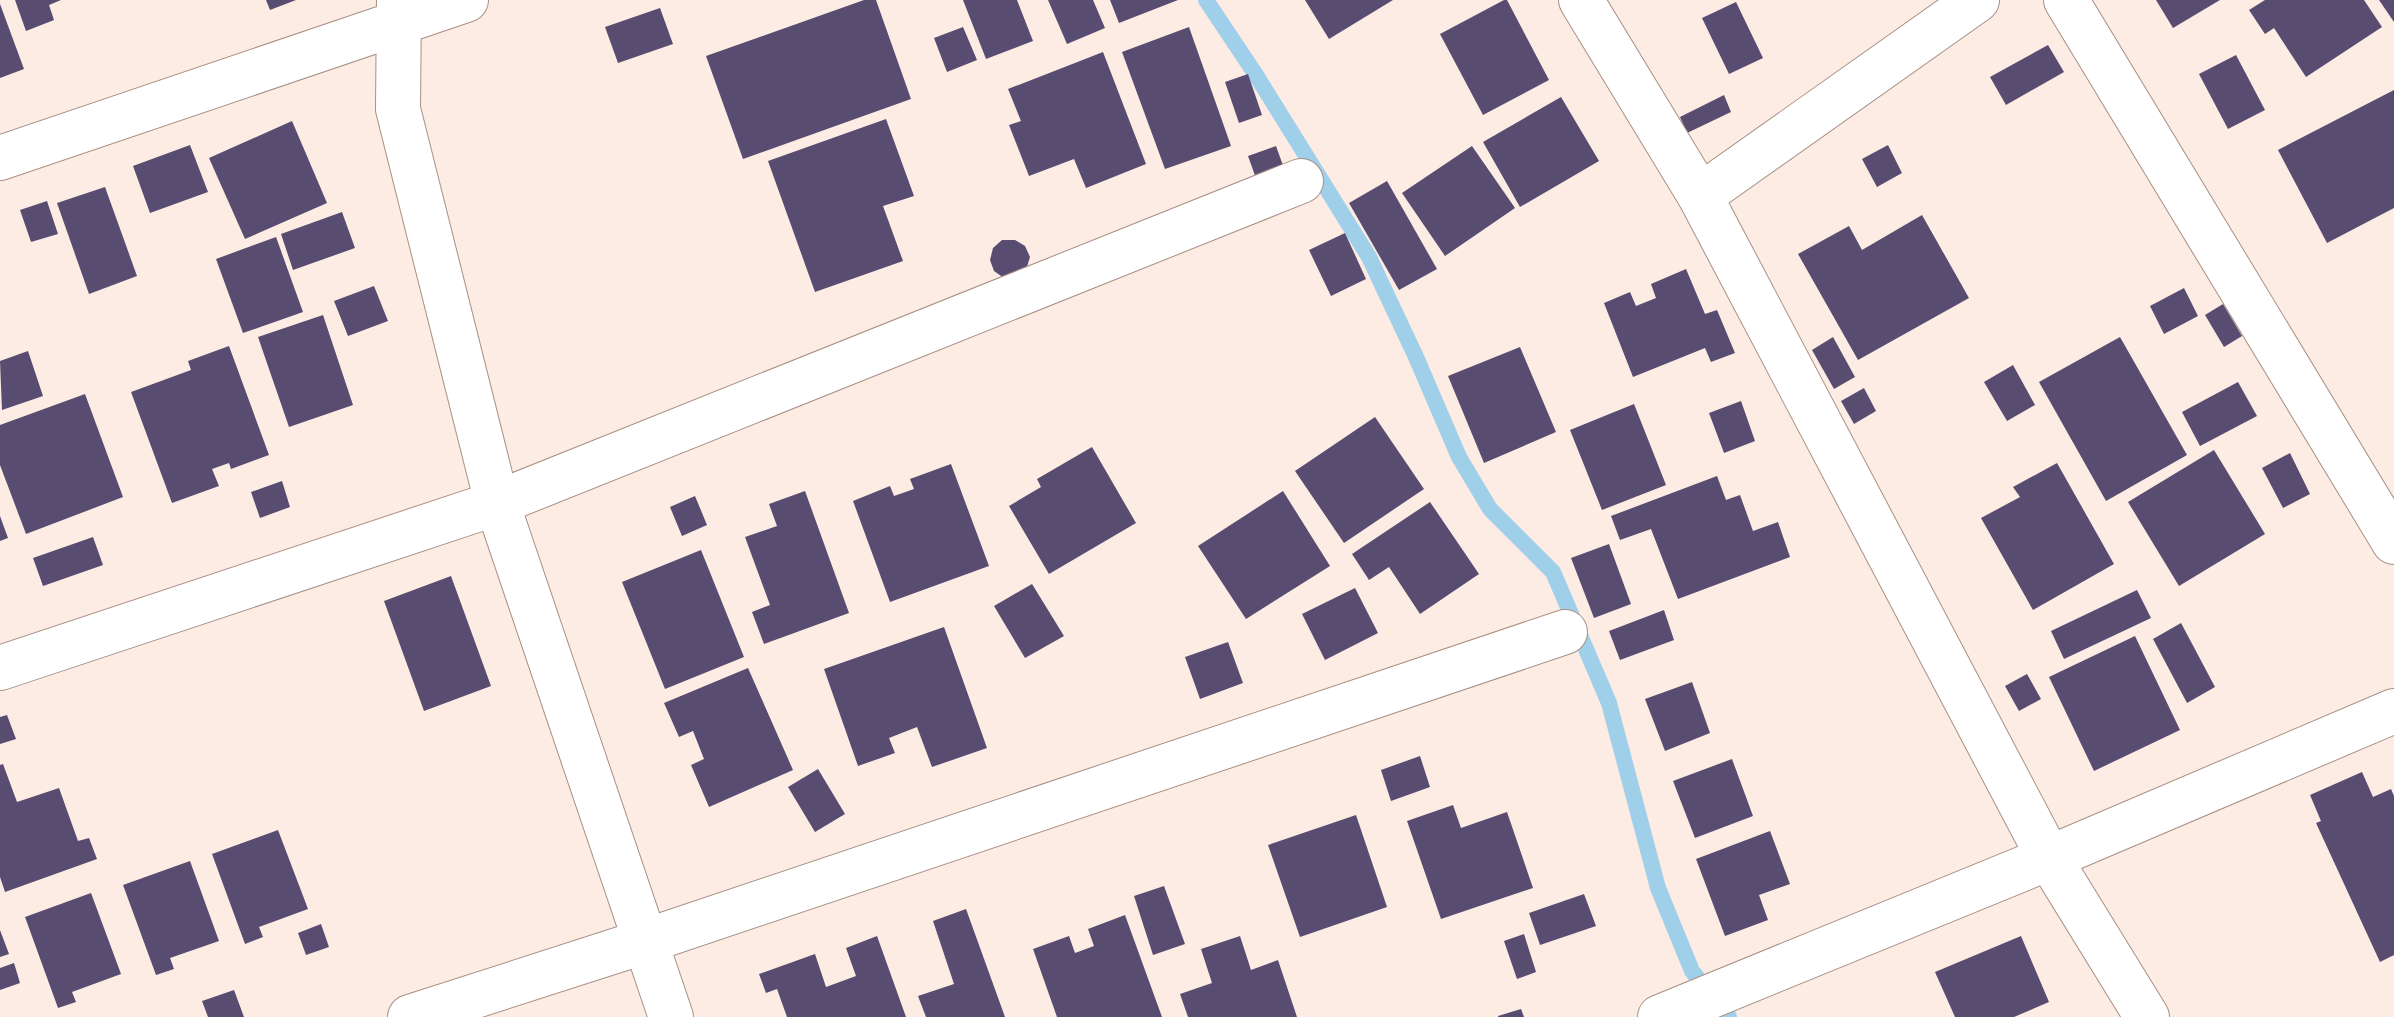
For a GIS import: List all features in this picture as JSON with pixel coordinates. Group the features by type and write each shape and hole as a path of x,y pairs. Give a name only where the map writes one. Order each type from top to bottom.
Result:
{"street":[{"path":"0,158 399,11 466,0"},
{"path":"1581,0 1700,196 2049,858 2147,1017"},
{"path":"1700,196 1977,0"},
{"path":"2066,0 2394,542"},
{"path":"399,11 398,109 497,503 671,1017"},
{"path":"0,668 497,503 1301,181"},
{"path":"410,1017 646,941 1565,632"},
{"path":"1660,1017 2049,858 2394,711"}],"building":[{"path":"15,0 61,0 49,5 54,20 26,31"},
{"path":"266,0 296,0 270,10"},
{"path":"864,0 876,0 911,99 743,159 706,56"},
{"path":"963,0 1017,0 1033,41 986,59"},
{"path":"1048,0 1093,0 1105,28 1067,44"},
{"path":"1110,0 1178,0 1119,23"},
{"path":"1305,0 1393,0 1329,39"},
{"path":"1507,0 1549,80 1483,115 1440,34"},
{"path":"2156,0 2220,0 2173,28"},
{"path":"2265,0 2364,0 2382,27 2306,77 2274,28 2265,34 2249,10"},
{"path":"2379,0 2394,0 2394,22"},
{"path":"1736,2 1763,58 1729,74 1702,18"},
{"path":"0,4 24,69 0,78"},
{"path":"660,8 673,44 618,63 605,27"},
{"path":"963,27 977,60 947,72 934,38"},
{"path":"1189,27 1231,146 1165,169 1122,52"},
{"path":"2048,45 2064,72 2006,105 1990,77"},
{"path":"1103,52 1146,164 1086,188 1074,159 1029,176 1009,125 1021,121 1008,89"},
{"path":"2236,55 2265,110 2228,129 2199,74"},
{"path":"1248,74 1262,115 1239,123 1225,82"},
{"path":"2394,90 2394,208 2327,243 2278,150"},
{"path":"1724,95 1731,112 1687,133 1680,117"},
{"path":"1561,97 1599,161 1520,207 1483,142"},
{"path":"886,119 914,196 883,206 903,261 815,292 768,161"},
{"path":"292,121 327,203 245,239 209,158"},
{"path":"190,145 208,192 150,213 133,166"},
{"path":"1888,145 1902,173 1877,187 1862,159"},
{"path":"1276,146 1290,185 1262,195 1248,156"},
{"path":"1472,146 1515,208 1445,256 1402,193"},
{"path":"1387,181 1437,269 1399,290 1349,203"},
{"path":"105,187 137,276 89,294 57,203"},
{"path":"47,201 58,234 31,242 20,210"},
{"path":"342,212 355,248 293,270 281,234"},
{"path":"1922,215 1969,298 1858,360 1798,254 1849,226 1862,250"},
{"path":"1345,233 1366,279 1331,296 1309,250"},
{"path":"276,237 303,312 243,333 216,259"},
{"path":"1002,240 1015,240 1025,246 1030,257 1026,270 1004,278 994,271 990,260 993,248"},
{"path":"1686,269 1705,314 1717,310 1735,353 1711,362 1705,348 1633,377 1604,303 1630,292 1636,306 1656,298 1651,284"},
{"path":"374,286 388,321 348,336 334,301"},
{"path":"2184,288 2198,316 2164,334 2150,306"},
{"path":"2223,304 2242,336 2224,347 2205,315"},
{"path":"323,315 353,405 289,427 258,337"},
{"path":"1833,337 1855,377 1834,389 1812,350"},
{"path":"2120,337 2187,455 2106,501 2039,382"},
{"path":"229,346 269,455 231,469 229,463 212,469 219,486 172,503 131,392 191,370 188,361"},
{"path":"1520,347 1556,432 1484,463 1448,376"},
{"path":"28,351 43,396 2,410 0,361"},
{"path":"2013,365 2035,405 2007,421 1984,382"},
{"path":"2238,382 2257,416 2200,446 2182,412"},
{"path":"1864,388 1876,411 1854,424 1841,401"},
{"path":"85,394 123,497 26,534 0,465 0,425"},
{"path":"1741,401 1755,441 1724,453 1709,413"},
{"path":"1634,404 1666,485 1602,510 1570,430"},
{"path":"1375,417 1424,489 1344,543 1295,471"},
{"path":"1092,447 1136,523 1049,574 1009,506 1041,487 1037,479"},
{"path":"2214,450 2265,534 2179,586 2128,502"},
{"path":"2290,453 2310,494 2283,508 2262,468"},
{"path":"2057,463 2114,564 2033,610 1981,518 2020,497 2013,487"},
{"path":"951,464 989,566 890,602 853,501 890,486 894,496 914,489 910,479"},
{"path":"1717,476 1726,500 1740,495 1753,531 1778,522 1790,557 1678,599 1651,529 1620,540 1611,516"},
{"path":"282,481 290,507 260,518 251,492"},
{"path":"805,491 849,613 764,644 752,612 770,605 745,537 777,526 769,504"},
{"path":"1283,491 1330,566 1246,619 1198,546"},
{"path":"695,496 707,525 682,536 670,507"},
{"path":"1430,502 1479,574 1420,614 1389,567 1369,580 1352,554"},
{"path":"0,516 8,538 0,541"},
{"path":"93,537 103,565 43,586 33,558"},
{"path":"1609,544 1631,604 1594,618 1571,558"},
{"path":"701,550 744,657 665,689 622,582"},
{"path":"451,576 491,686 424,711 384,601"},
{"path":"1032,584 1064,636 1025,658 994,606"},
{"path":"1355,588 1378,633 1325,660 1302,614"},
{"path":"2137,590 2151,618 2064,659 2051,631"},
{"path":"1664,610 1674,640 1620,660 1609,631"},
{"path":"2181,623 2215,687 2187,703 2153,639"},
{"path":"944,627 987,748 932,767 917,727 889,738 895,753 858,766 824,669"},
{"path":"2135,636 2180,730 2094,771 2049,677"},
{"path":"1228,642 1243,683 1200,699 1185,657"},
{"path":"748,668 793,770 709,807 691,765 704,759 693,731 679,737 664,703"},
{"path":"2027,674 2041,699 2019,711 2005,686"},
{"path":"1692,682 1710,733 1665,751 1645,699"},
{"path":"7,715 16,739 0,744 0,717"},
{"path":"1420,756 1430,787 1391,801 1381,770"},
{"path":"1732,759 1753,816 1695,838 1673,781"},
{"path":"3,764 17,802 59,788 78,841 89,838 97,859 5,892 0,877 0,765"},
{"path":"818,769 845,814 815,832 788,787"},
{"path":"2362,772 2373,797 2391,789 2394,796 2394,955 2380,962 2316,823 2321,821 2310,795"},
{"path":"1453,805 1461,828 1507,812 1533,888 1441,919 1407,821"},
{"path":"1356,815 1387,907 1300,937 1268,845"},
{"path":"278,830 308,909 259,927 263,937 245,944 212,854"},
{"path":"1770,831 1790,884 1759,895 1768,920 1725,936 1696,859"},
{"path":"190,861 219,941 170,958 174,969 156,975 123,885"},
{"path":"1164,886 1185,944 1153,955 1134,896"},
{"path":"91,893 121,974 72,992 76,1002 58,1008 25,917"},
{"path":"1584,894 1596,926 1540,945 1529,913"},
{"path":"966,909 1005,1017 926,1017 918,996 954,984 933,921"},
{"path":"1125,915 1162,1017 1057,1017 1033,949 1069,936 1075,953 1094,946 1088,929"},
{"path":"321,924 329,947 306,955 298,933"},
{"path":"0,930 9,954 0,957"},
{"path":"1524,934 1536,972 1517,979 1504,941"},
{"path":"877,936 906,1017 787,1017 777,989 766,993 759,974 815,954 826,987 856,976 846,948"},
{"path":"1240,936 1251,970 1278,960 1297,1017 1188,1017 1180,994 1212,983 1201,949"},
{"path":"2021,936 2049,1002 2014,1017 1955,1017 1935,972"},
{"path":"14,963 20,983 0,990 0,968"},
{"path":"234,990 244,1017 208,1017 202,1001"},
{"path":"1521,1009 1524,1017 1498,1017 1498,1016"}],"waterway":[{"path":"1206,0 1369,257 1459,457 1490,509 1553,572 1609,703 1658,888 1692,971 1729,1017"}]}
